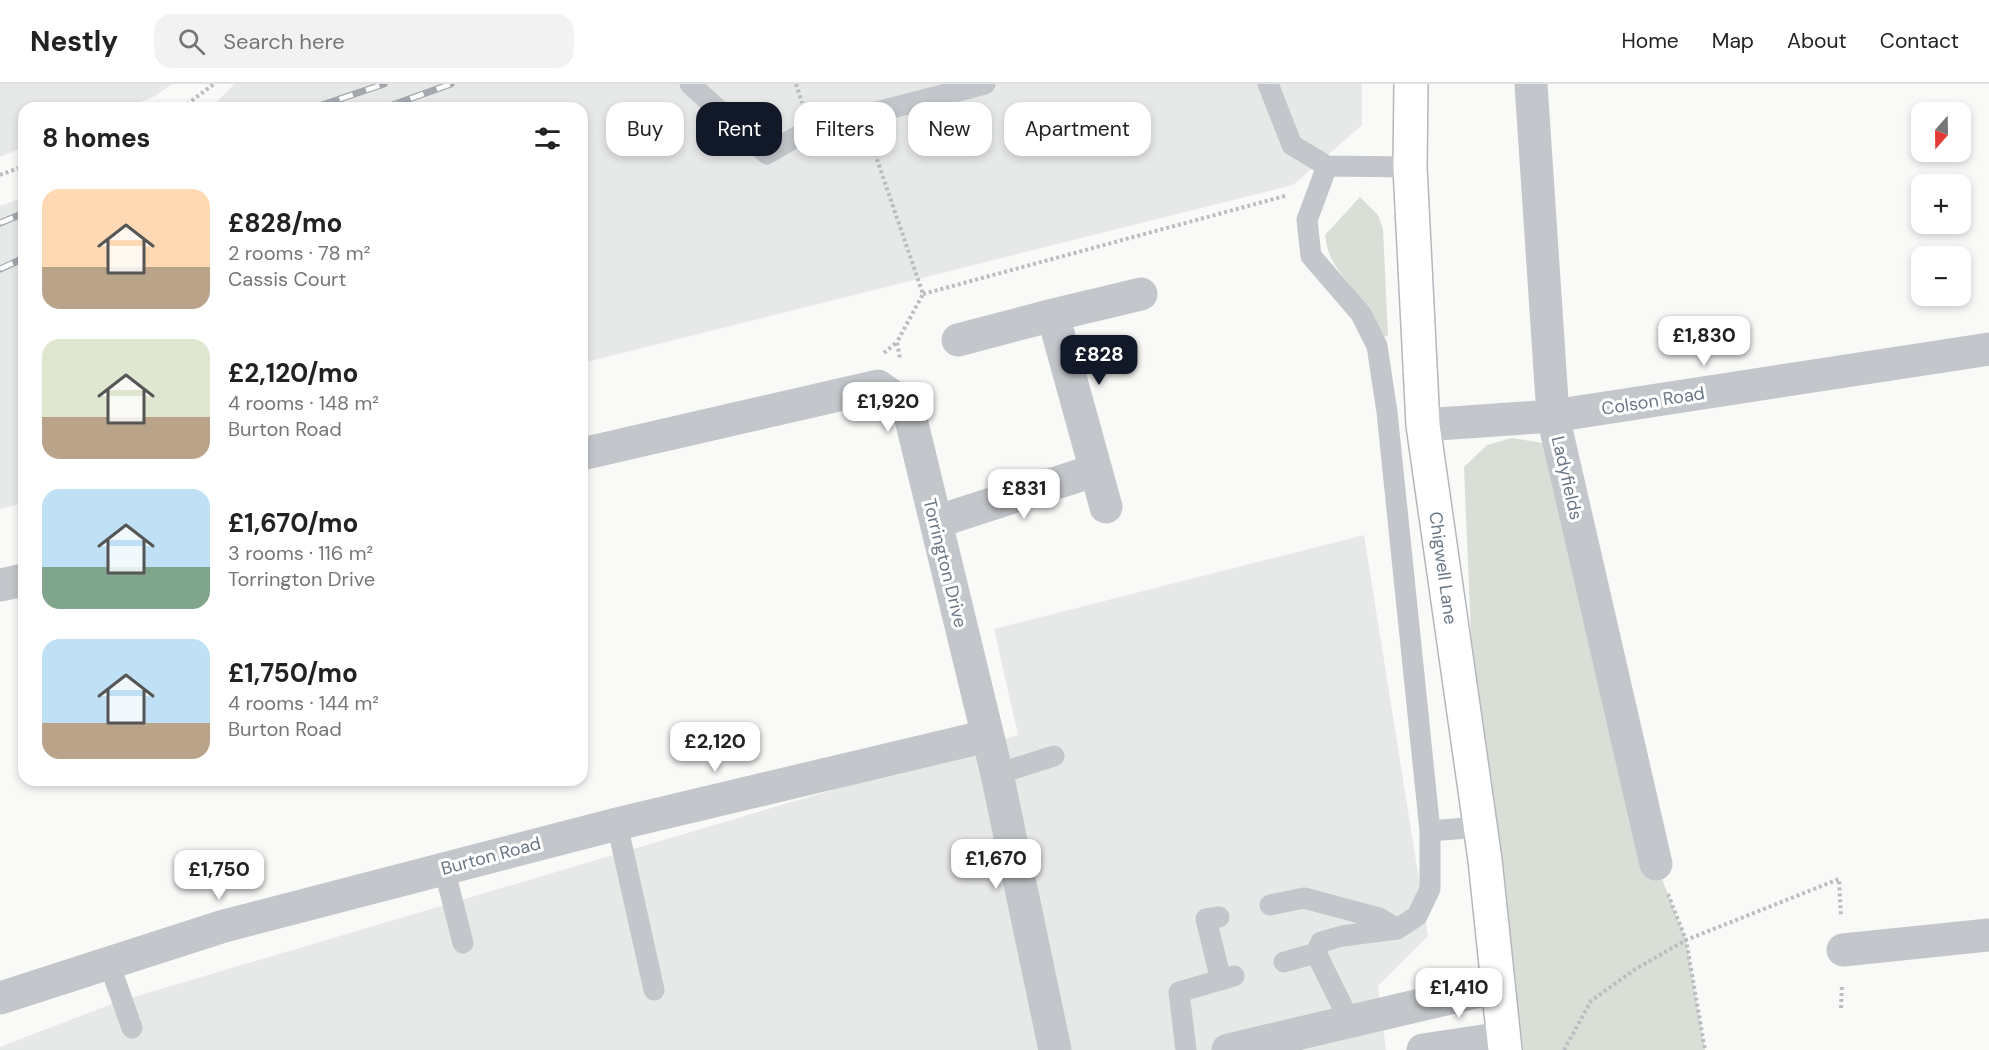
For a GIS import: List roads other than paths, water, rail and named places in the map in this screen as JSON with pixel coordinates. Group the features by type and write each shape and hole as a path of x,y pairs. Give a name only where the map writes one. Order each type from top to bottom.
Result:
{"main road":[{"name":"Chigwell Lane","path":"1411,84 1410,167 1423,425 1479,827 1504,1044"}],"street":[{"name":"Ladyfields","path":"1532,84 1553,416 1656,864"},
{"path":"958,340 1141,294"},
{"path":"1053,315 1106,507"},
{"name":"Colson Road","path":"1423,425 1553,416 1989,349"},
{"name":"Torrington Drive","path":"588,453 878,386 908,407 997,774 1055,1050"},
{"path":"936,522 1096,470"},
{"path":"0,585 18,581"},
{"name":"Burton Road","path":"0,998 224,926 616,824 987,736"},
{"path":"1843,950 1989,935"},
{"path":"1228,1050 1497,987"},
{"path":"1423,1050 1504,1044"}],"lane":[{"path":"690,84 767,154 810,129 986,84"},
{"path":"1268,84 1293,145 1327,166 1410,167"},
{"path":"1284,962 1316,953 1321,942 1342,936 1397,929 1417,916 1430,889 1430,831 1387,412 1377,346 1361,314 1311,256 1307,220 1327,166"},
{"path":"997,774 1054,756"},
{"path":"616,824 654,990"},
{"path":"1430,831 1479,827"},
{"path":"444,868 463,943"},
{"path":"1270,905 1304,898 1379,918 1397,929"},
{"path":"1186,1050 1179,992 1227,978 1206,919 1219,917"},
{"path":"1316,953 1350,1022"},
{"path":"109,963 132,1028"}],"railway":[{"path":"331,102 384,84"},
{"path":"401,102 451,84"},
{"path":"0,223 18,216"},
{"path":"0,269 18,261"}]}
